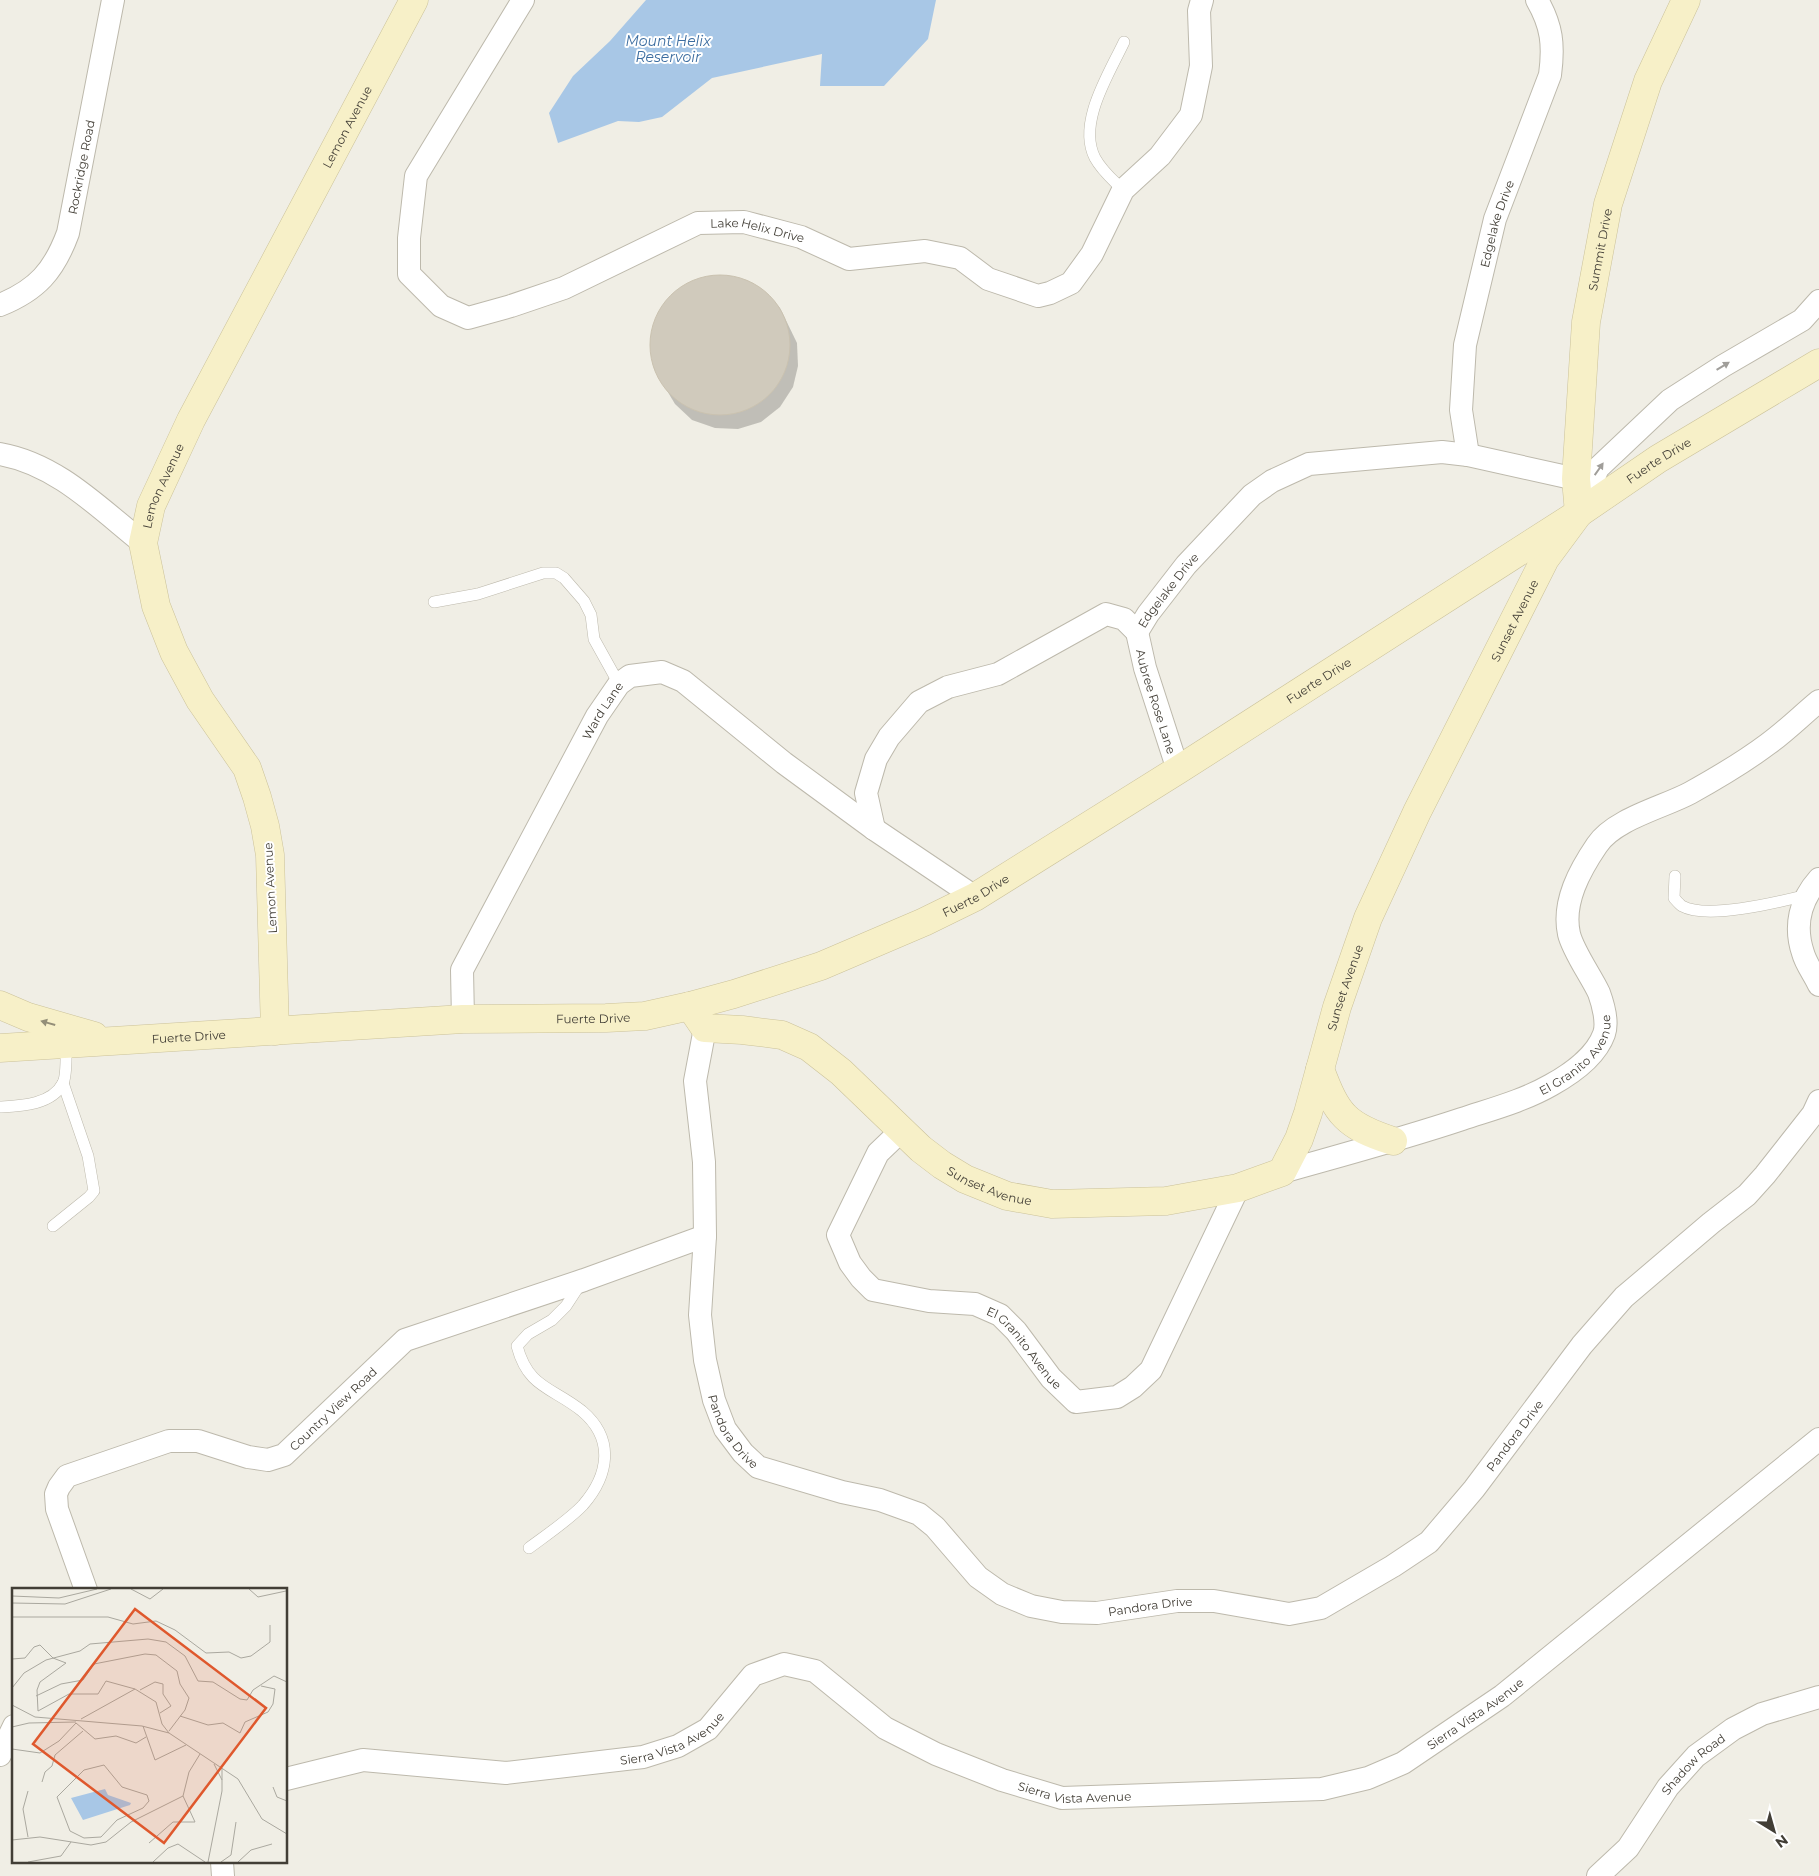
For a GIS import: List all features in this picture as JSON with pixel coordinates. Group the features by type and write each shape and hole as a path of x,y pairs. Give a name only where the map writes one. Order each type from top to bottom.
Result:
{"main road":[{"name":"Lemon Avenue","path":"274,1031 270,855 258,797 247,768 200,700 174,652 156,606 143,543 151,506 191,420 414,0"},
{"name":"Summit Drive","path":"1579,513 1576,479 1586,322 1608,204 1648,81 1686,0"},
{"name":"Fuerte Drive","path":"0,1048 463,1019 645,1016 690,1006 769,984 821,966 907,930 975,897 1178,770 1579,513 1658,459 1819,363"},
{"name":"Sunset Avenue","path":"705,1028 782,1035 809,1047 840,1072 920,1149 942,1165 965,1179 993,1191 1029,1201 1075,1204 1166,1201 1238,1188 1282,1172 1299,1139 1308,1113 1337,1006 1368,918 1417,812 1545,559 1579,513"},
{"path":"0,1005 28,1017 112,1042"},
{"path":"690,1006 705,1028"},
{"path":"1320,1069 1330,1097 1338,1110 1348,1120 1368,1132 1393,1141"}],"street":[{"name":"Rockridge Road","path":"0,305 19,298 41,281 60,255 68,233 113,0"},
{"name":"Lake Helix Drive","path":"523,0 416,176 409,238 409,274 441,306 468,318 564,288 698,223 744,222 801,237 849,259 925,251 960,258 988,280 1038,296 1050,293 1071,283 1092,254 1123,190 1160,156 1191,115 1201,66 1199,11 1202,0"},
{"name":"Edgelake Drive","path":"1468,455 1461,410 1465,345 1495,219 1550,75 1553,53 1551,34 1546,16 1538,0"},
{"name":"Sunset Avenue","path":"1579,513 1598,468 1670,400 1723,366 1802,320 1819,301"},
{"name":"Edgelake Drive","path":"874,828 866,793 876,759 889,737 920,702 948,687 998,674 1106,614 1124,619 1137,632 1148,614 1186,565 1252,494 1272,481 1310,464 1442,452 1468,455 1576,479"},
{"path":"0,454 19,457 60,476 143,543"},
{"name":"Aubree Rose Lane","path":"1137,632 1146,668 1178,770"},
{"name":"Ward Lane","path":"463,1019 462,970 597,716 619,684 630,676 662,672 683,681 784,763 874,828 975,897"},
{"name":"El Granito Avenue","path":"1282,1172 1393,1141 1518,1101 1551,1085 1581,1065 1596,1048 1605,1033 1605,1018 1599,995 1569,934 1570,896 1576,879 1589,856 1610,831 1688,794 1769,744 1819,701"},
{"path":"1813,887 1803,902 1799,916 1799,931 1803,954 1819,985"},
{"name":"Pandora Drive","path":"705,1028 695,1081 704,1162 705,1236 700,1315 705,1360 714,1400 725,1429 743,1453 758,1467 842,1492 880,1500 919,1514 935,1527 978,1577 1002,1594 1031,1606 1062,1612 1097,1614 1177,1601 1214,1601 1289,1614 1321,1608 1393,1566 1429,1542 1474,1490 1582,1345 1624,1297 1747,1195 1813,1114 1819,1101"},
{"name":"El Granito Avenue","path":"902,1130 878,1153 838,1235 850,1263 860,1278 873,1290 929,1301 975,1304 1000,1315 1016,1331 1051,1378 1076,1402 1117,1397 1133,1388 1151,1370 1238,1188"},
{"name":"Country View Road","path":"85,1588 57,1510 56,1494 67,1476 169,1441 198,1441 248,1457 268,1460 284,1455 405,1340 584,1280 705,1236"},
{"name":"Sierra Vista Avenue","path":"288,1779 363,1760 506,1773 643,1757 678,1746 708,1730 754,1675 784,1664 815,1671 885,1728 936,1754 1002,1780 1062,1798 1322,1788 1368,1778 1403,1763 1502,1696 1819,1439"},
{"name":"Shadow Road","path":"1598,1876 1628,1848 1668,1787 1696,1756 1733,1729 1762,1714 1819,1697"},
{"path":"0,1755 12,1730"}],"lane":[{"path":"1123,190 1106,174 1095,159 1089,134 1090,120 1095,106 1124,42"},
{"path":"434,602 478,594 543,573 556,573 564,578 584,601 591,615 594,639 619,684"},
{"path":"1674,876 1674,898 1682,906 1699,911 1732,910 1813,887"},
{"path":"52,1226 94,1191 88,1156 63,1083 66,1044"},
{"path":"0,1107 27,1105 43,1100 54,1093 63,1083"},
{"path":"529,1548 582,1505 601,1479 606,1463 604,1443 595,1427 582,1412 533,1379 521,1360 517,1346 528,1334 552,1320 566,1306 584,1280"}],"water":[{"name":"Mount Helix Reservoir","path":"646,0 936,0 928,39 884,86 820,86 822,54 712,78 662,117 639,122 618,121 558,143 549,113 573,76 610,41"}],"building":[{"path":"720,275 734,276 747,280 759,286 770,295 779,306 785,318 789,331 789,359 785,372 779,384 770,395 759,404 747,410 734,414 720,415 706,414 693,410 681,404 670,395 661,384 655,372 651,359 650,345 651,331 655,318 661,306 670,295 681,286 693,280 706,276"}]}
